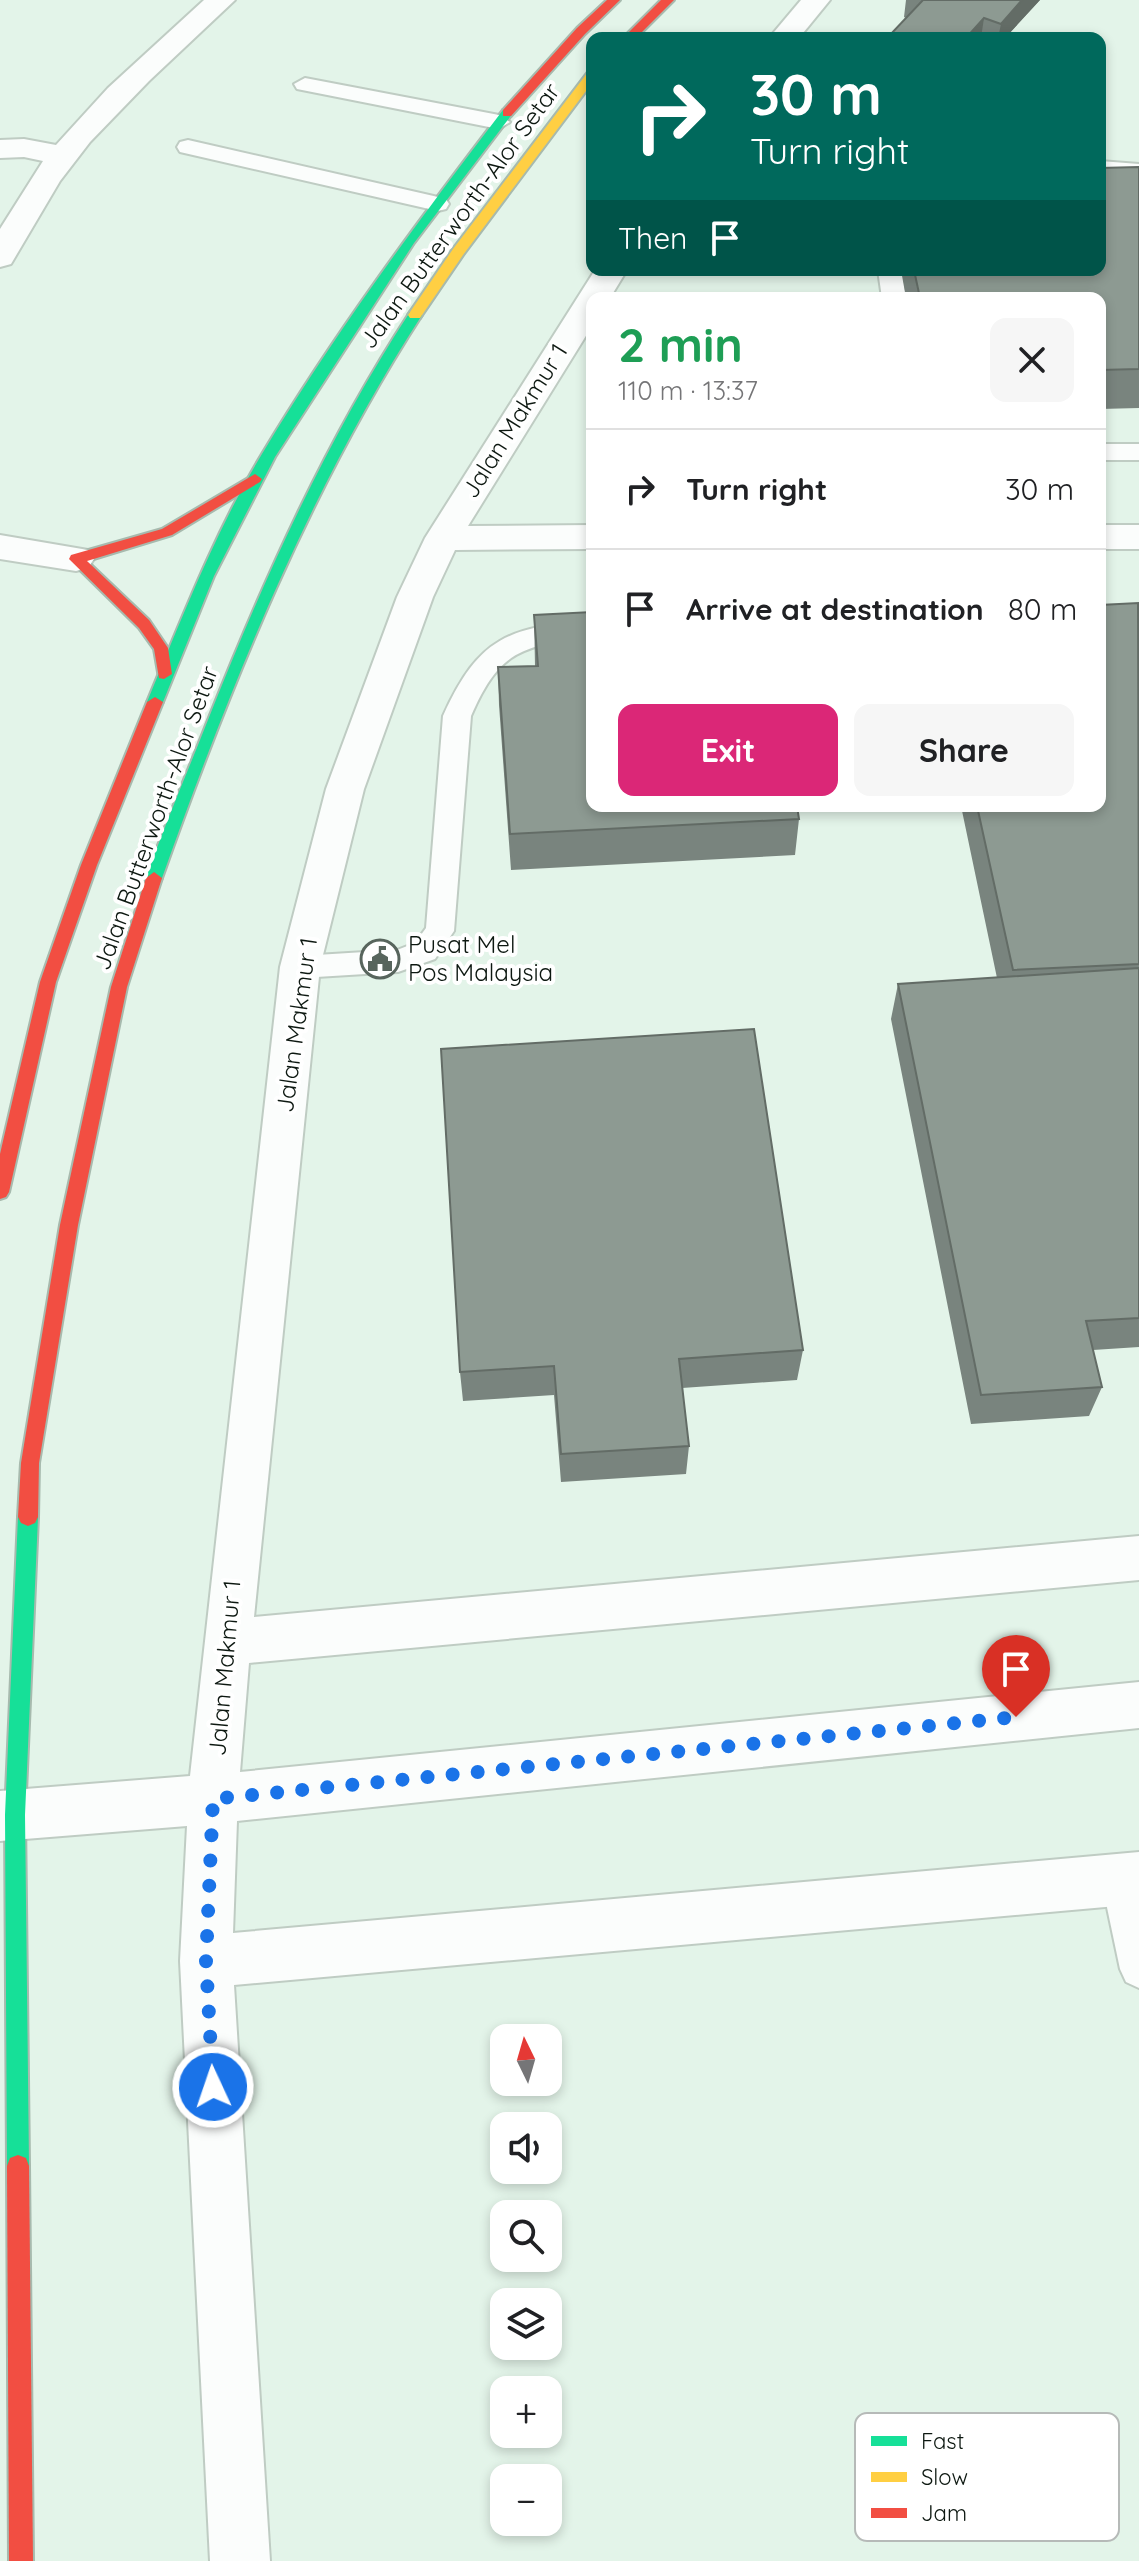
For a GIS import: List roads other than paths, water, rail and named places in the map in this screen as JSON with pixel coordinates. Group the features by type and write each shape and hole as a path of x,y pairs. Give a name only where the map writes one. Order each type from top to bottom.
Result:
{"main road":[{"name":"Jalan Butterworth-Alor Setar","path":"0,1192 48,982 89,865 164,674 207,576 268,456 409,241 499,122 581,31 614,0"},
{"path":"635,32 668,0"},
{"name":"Jalan Butterworth-Alor Setar","path":"21,2561 8,1815 30,1463 69,1225 113,1017 155,874 268,585 325,468 382,364 449,264 586,83"},
{"path":"164,674 161,648 144,624 76,559 167,532 230,497 258,477"}],"street":[{"path":"0,257 24,212 63,156 151,63 221,0"},
{"path":"789,32 816,0"},
{"path":"0,149 24,148 63,156"},
{"name":"Jalan Makmur 1","path":"240,2561 206,1961 213,1799 227,1642 300,967 345,789 415,597 443,538 586,310"},
{"path":"443,538 586,537"},
{"path":"1106,537 1139,537"},
{"path":"0,547 76,559"},
{"path":"227,1642 1139,1558"},
{"path":"8,1815 213,1799 1139,1705"},
{"path":"206,1961 1129,1878"}],"lane":[{"path":"305,84 499,122"},
{"path":"188,147 438,204"},
{"path":"1106,168 1139,171"},
{"path":"1106,452 1139,452"},
{"path":"300,967 398,961 425,951 440,931 457,716 470,683 485,663 506,645 531,635 586,629"},
{"path":"1129,1878 1139,1969"}],"place":[{"name":"Pusat Mel Pos Malaysia","path":"380,959"}]}
